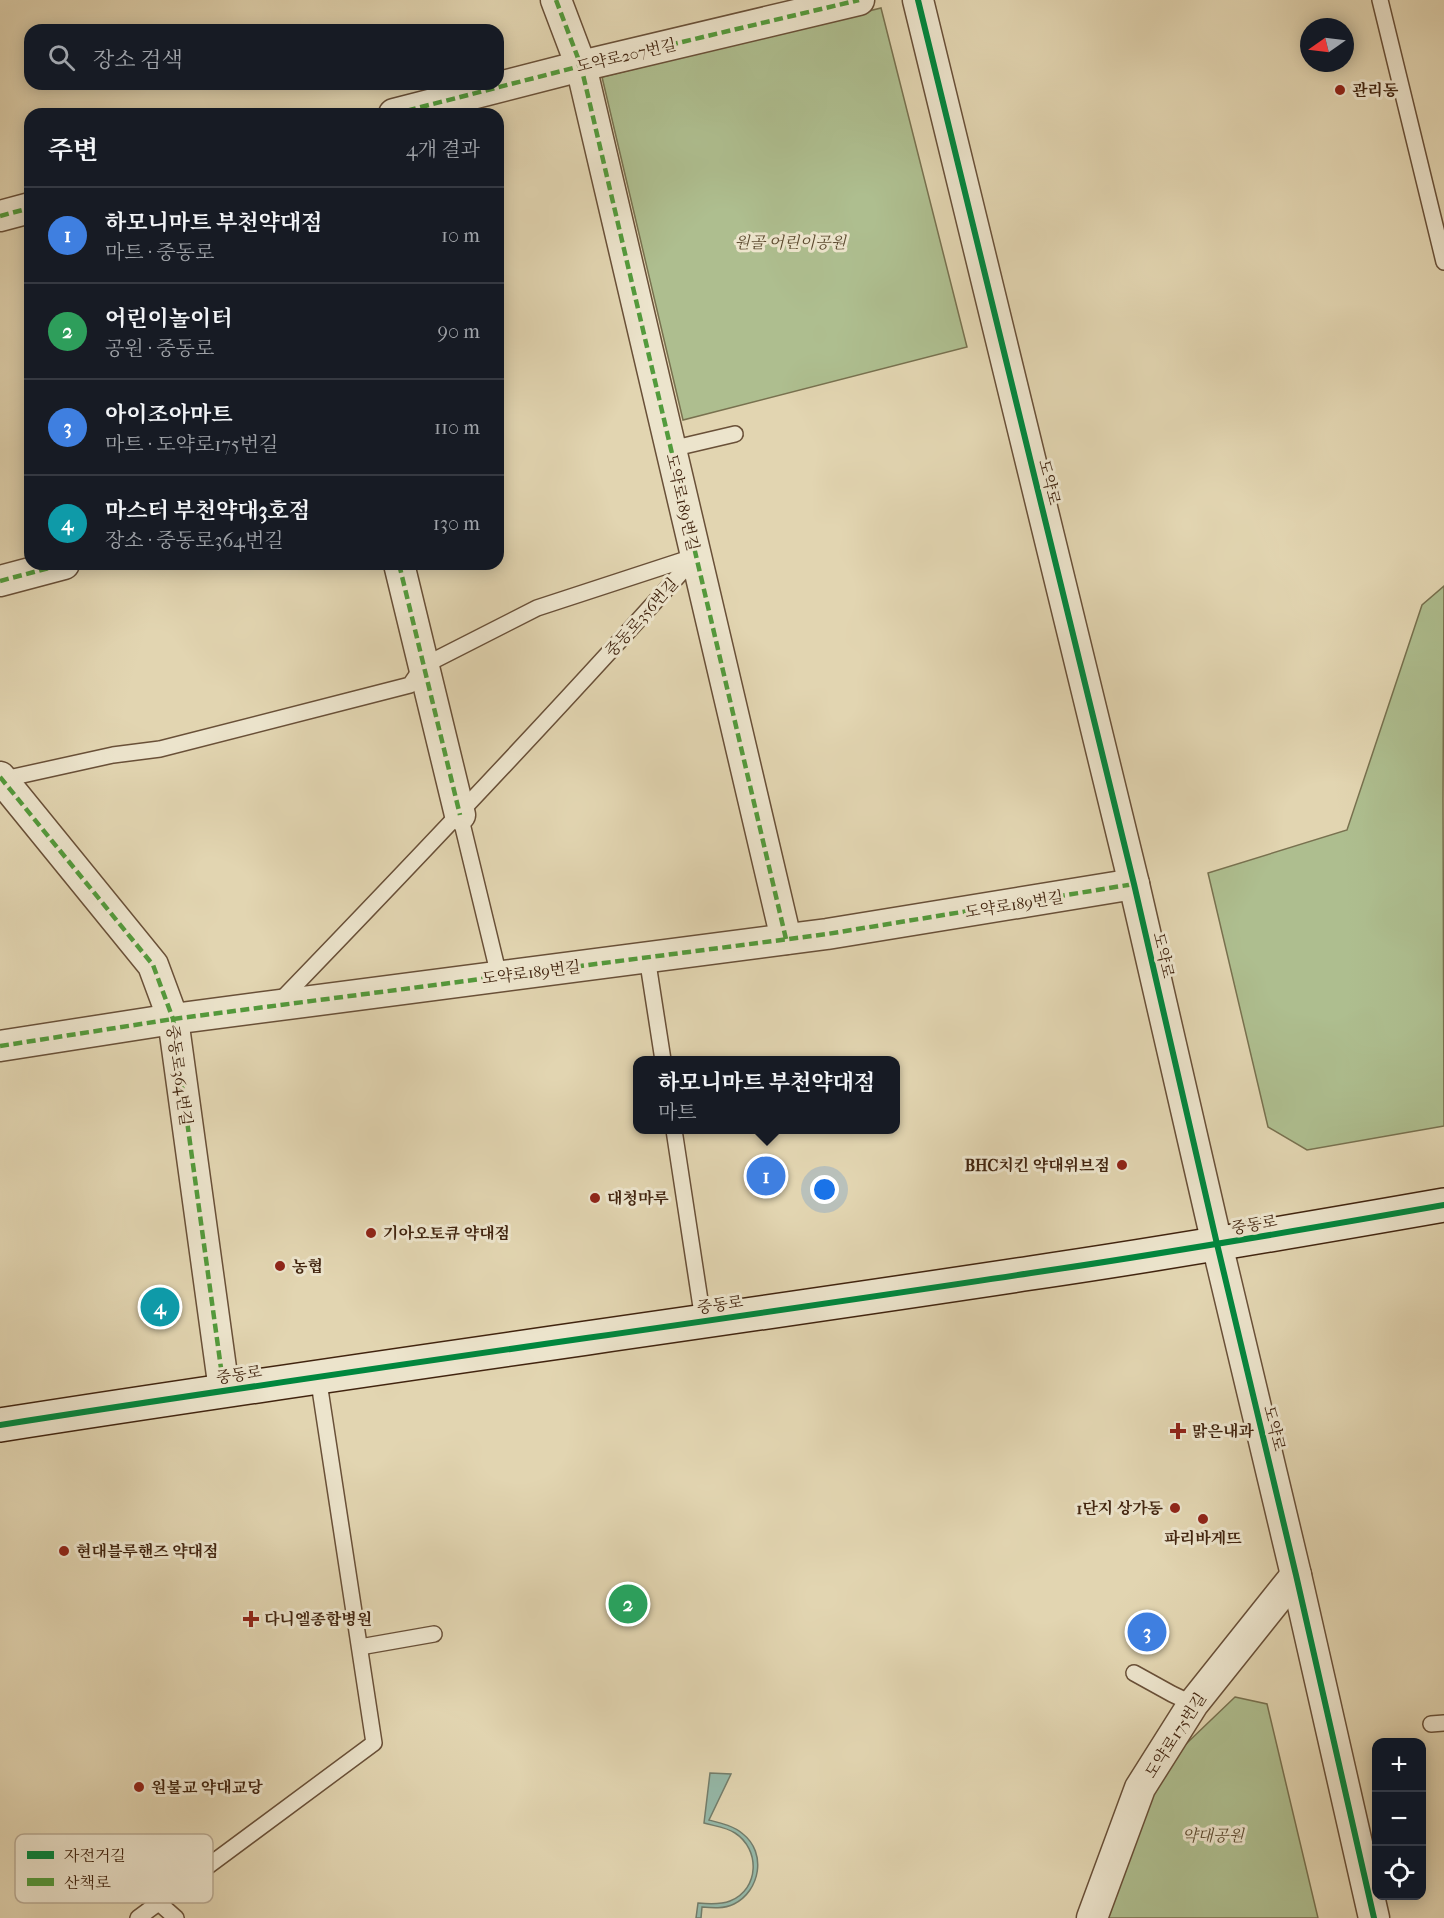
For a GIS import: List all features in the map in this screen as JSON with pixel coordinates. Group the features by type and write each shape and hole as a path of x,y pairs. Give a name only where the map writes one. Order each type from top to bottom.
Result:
{"street":[{"name":"도약로189번길","path":"556,0 581,66 786,939"},
{"name":"도약로207번길","path":"504,86 859,0"},
{"name":"도약로","path":"918,0 1134,884 1374,1918"},
{"name":"도약로207번길","path":"417,108 488,90"},
{"path":"0,216 24,210"},
{"path":"0,581 41,570"},
{"path":"400,570 460,815"},
{"name":"중동로364번길","path":"0,779 153,965 173,1019 224,1390"},
{"name":"도약로189번길","path":"0,1046 173,1019 786,939 1134,884"},
{"name":"중동로","path":"0,1425 318,1376 1019,1275 1444,1205"},
{"name":"도약로175번길","path":"1092,1918 1140,1788 1193,1704 1296,1575"}],"lane":[{"path":"1380,0 1444,262"},
{"path":"671,449 735,434"},
{"name":"중동로356번길","path":"423,666 537,608 696,556"},
{"name":"중동로356번길","path":"460,815 696,556"},
{"name":"중동로364번길","path":"0,779 113,755 160,749 410,685 423,666"},
{"path":"460,815 499,976"},
{"path":"277,1005 460,815"},
{"path":"647,957 662,1056"},
{"name":"중동로","path":"675,1134 703,1320"},
{"path":"213,1863 374,1743 318,1376"},
{"path":"360,1647 434,1634"},
{"path":"1134,1673 1193,1704"},
{"path":"138,1918 159,1903 176,1918"}],"green space":[{"name":"원골 어린이공원","path":"881,8 967,347 683,420 602,77"},
{"path":"1444,586 1444,1126 1307,1150 1268,1127 1208,873 1347,830 1422,605"},
{"name":"약대공원","path":"1235,1697 1267,1704 1318,1918 1092,1918 1140,1788"}],"shaded area":[{"path":"710,1773 731,1774 709,1820 727,1825 743,1834 751,1842 758,1861 755,1881 743,1898 726,1907 702,1907 701,1918 696,1918 698,1903 722,1903 740,1895 747,1888 753,1868 749,1849 743,1840 728,1829 704,1823"}],"marked path":[{"path":"556,0 581,66 786,939"},
{"path":"504,86 859,0"},
{"path":"417,108 488,90"},
{"path":"0,216 24,210"},
{"path":"0,581 41,570"},
{"path":"400,570 460,815"},
{"path":"0,777 153,965 173,1019 224,1390"},
{"path":"0,1046 173,1019 827,934 1134,884"}],"cycle path":[{"path":"918,0 1134,884 1374,1918"},
{"path":"0,1425 1083,1265 1444,1205"}],"place":[{"name":"관리동","path":"1340,90"},
{"name":"BHC치킨 약대위브점","path":"1122,1165"},
{"name":"하모니마트 부천약대점","path":"766,1176"},
{"name":"대청마루","path":"595,1198"},
{"name":"기아오토큐 약대점","path":"371,1233"},
{"name":"농협","path":"280,1266"},
{"name":"마스터 부천약대3호점","path":"160,1307"},
{"name":"맑은내과","path":"1178,1431"},
{"name":"1단지 상가동","path":"1175,1508"},
{"name":"파리바게뜨","path":"1203,1519"},
{"name":"현대블루핸즈 약대점","path":"64,1551"},
{"name":"어린이놀이터","path":"628,1604"},
{"name":"다니엘종합병원","path":"251,1619"},
{"name":"아이조아마트","path":"1147,1632"},
{"name":"원불교 약대교당","path":"139,1787"}]}
